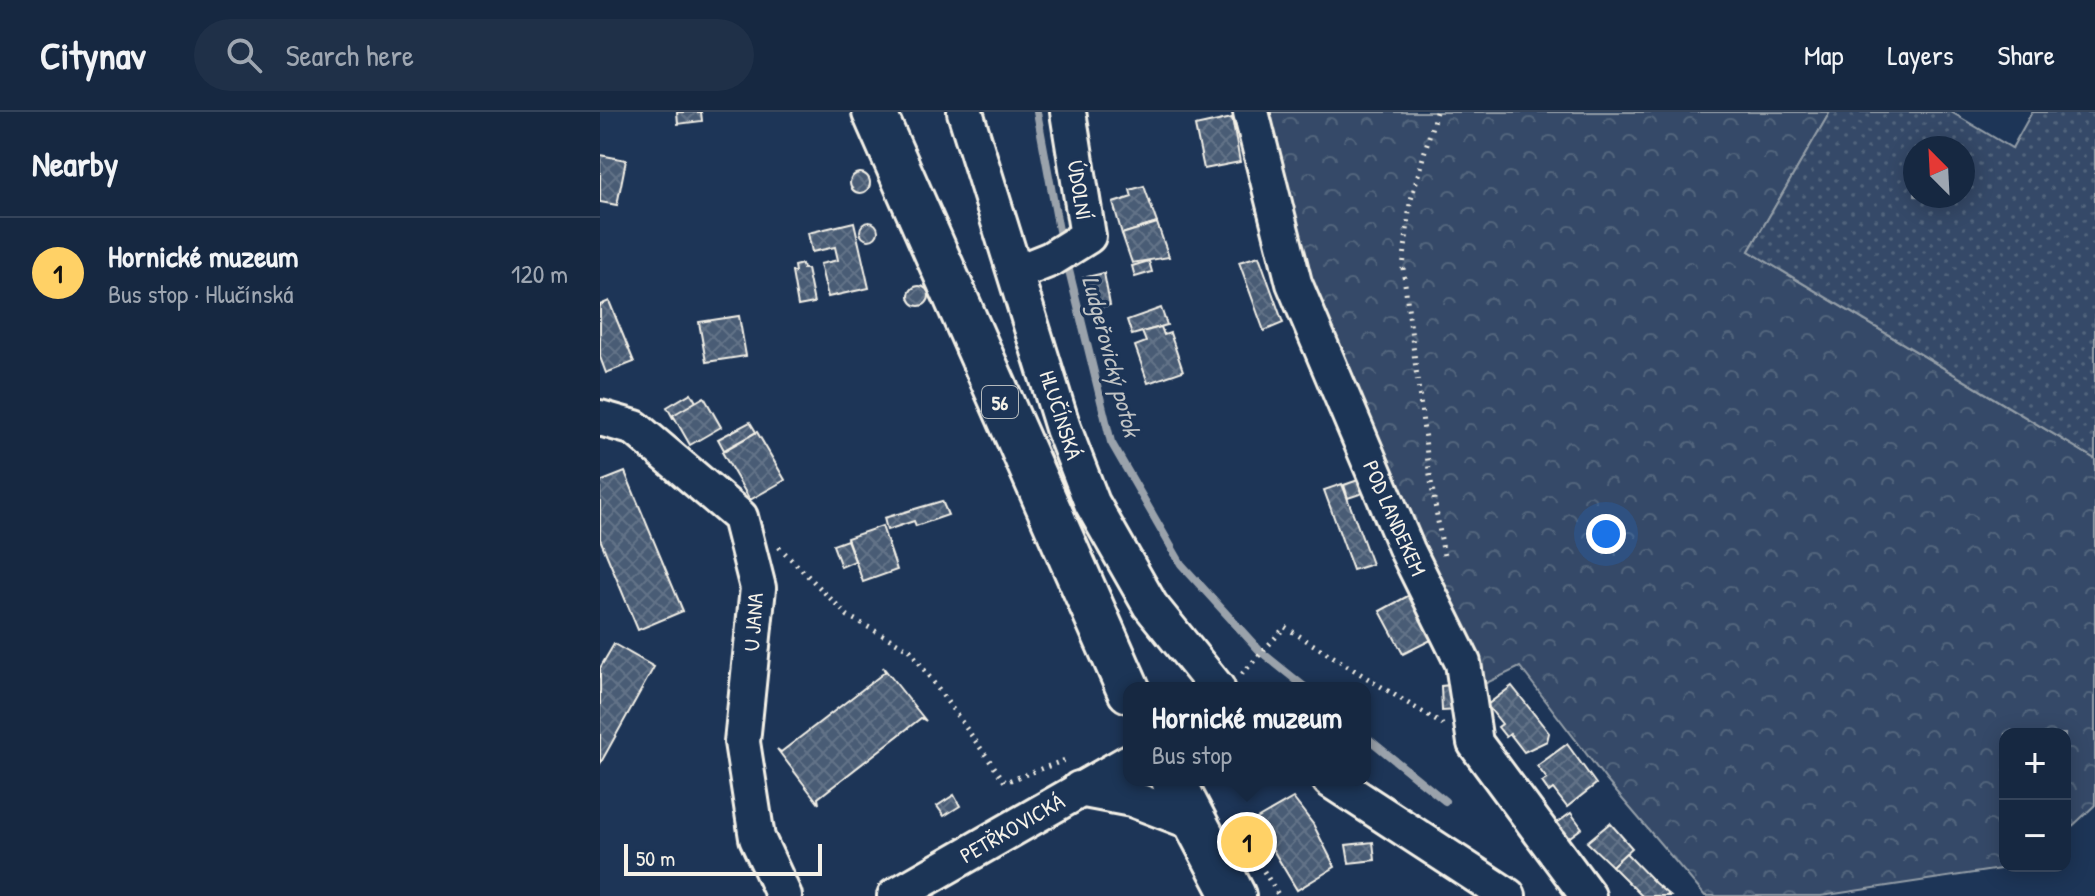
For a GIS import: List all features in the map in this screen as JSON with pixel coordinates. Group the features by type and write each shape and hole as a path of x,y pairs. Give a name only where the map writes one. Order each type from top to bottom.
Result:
{"main road":[{"name":"56","path":"874,112 1125,682"},
{"path":"1176,786 1234,896"}],"street":[{"name":"HLUČÍNSKÁ","path":"965,112 1063,428 1104,526 1150,605 1212,682"},
{"name":"ÚDOLNÍ","path":"1016,273 1088,236 1068,112"},
{"name":"POD LANDEKEM","path":"1251,112 1294,283 1407,550 1463,663 1475,743 1588,896"},
{"path":"600,418 635,428 740,517"},
{"name":"U JANA","path":"740,517 758,588 742,742 757,838 784,896"},
{"name":"PETŘKOVICKÁ","path":"895,896 1123,765"},
{"path":"1339,786 1508,896"},
{"path":"1079,789 1132,799 1195,823"}],"path":[{"path":"1429,470 1403,268 1410,203 1436,112"},
{"path":"740,517 786,553 848,616 910,650 1005,782 1065,760 1079,789"},
{"path":"1249,666 1285,627 1407,705 1475,743"}],"green space":[{"path":"1261,112 1830,112 1749,251 2095,459 2095,805 2071,827 2071,728 1999,728 1999,869 1821,896 1705,896 1607,781 1520,667 1474,689 1302,278"},
{"path":"1830,112 1951,112 2012,148 2032,112 2095,112 2095,459 1749,251"}],"building":[{"path":"677,112 701,112 702,121 678,124"},
{"path":"1232,118 1240,162 1204,169 1195,126"},
{"path":"600,155 626,160 617,205 600,202"},
{"path":"860,173 867,176 870,183 867,190 860,193 853,190 850,183 853,176"},
{"path":"1144,186 1157,223 1122,234 1113,203 1132,197 1130,190"},
{"path":"854,222 869,288 828,297 820,264 838,260 835,247 812,252 808,233"},
{"path":"869,222 878,231 869,240 860,231"},
{"path":"1157,223 1169,257 1132,263 1122,234"},
{"path":"1259,256 1283,323 1264,331 1239,262"},
{"path":"1149,261 1152,272 1135,277 1132,266"},
{"path":"802,264 803,269 807,269 814,303 798,306 792,272 795,272 794,266"},
{"path":"1104,273 1110,305 1090,309 1083,278"},
{"path":"919,286 926,289 929,296 926,303 919,306 912,303 909,296 912,289"},
{"path":"609,301 634,362 606,373 600,357 600,305"},
{"path":"1161,308 1167,325 1132,335 1127,320"},
{"path":"739,316 746,356 706,362 699,322"},
{"path":"1161,327 1164,335 1170,333 1183,371 1148,383 1135,346 1146,342 1142,332"},
{"path":"691,393 696,402 673,418 667,407"},
{"path":"704,397 721,427 690,445 673,415"},
{"path":"750,422 756,432 724,450 718,439"},
{"path":"757,432 785,480 750,500 722,452"},
{"path":"625,472 683,611 638,630 600,539 600,482"},
{"path":"1364,478 1369,491 1348,498 1344,485"},
{"path":"1342,484 1372,564 1353,570 1324,490"},
{"path":"942,501 948,515 916,526 914,521 887,530 884,518"},
{"path":"882,526 897,570 863,582 847,538"},
{"path":"847,540 855,561 841,567 833,545"},
{"path":"1419,590 1426,617 1422,619 1433,639 1403,654 1380,611"},
{"path":"614,644 654,667 600,764 600,668"},
{"path":"883,667 926,721 921,718 818,798 819,804 777,749 781,752 885,672"},
{"path":"1459,684 1458,710 1442,711 1441,686"},
{"path":"1512,686 1549,733 1547,741 1524,752 1510,734 1506,737 1498,727 1502,724 1487,705"},
{"path":"1567,744 1596,784 1567,807 1553,789 1549,792 1542,782 1547,779 1537,766"},
{"path":"954,795 960,806 944,816 937,806"},
{"path":"1293,798 1313,824 1335,867 1297,890 1255,820"},
{"path":"1571,813 1582,828 1563,842 1551,827"},
{"path":"1610,823 1632,848 1612,866 1587,842"},
{"path":"1373,842 1375,860 1349,863 1346,845"},
{"path":"1626,853 1670,896 1642,896 1612,866"}],"waterway":[{"name":"Ludgeřovický potok","path":"1037,112 1061,241"},
{"name":"Ludgeřovický potok","path":"1066,258 1111,442 1181,564 1260,651 1299,682"},
{"name":"Ludgeřovický potok","path":"1371,741 1445,801"}],"place":[{"name":"Hornické muzeum","path":"1247,842"}]}
